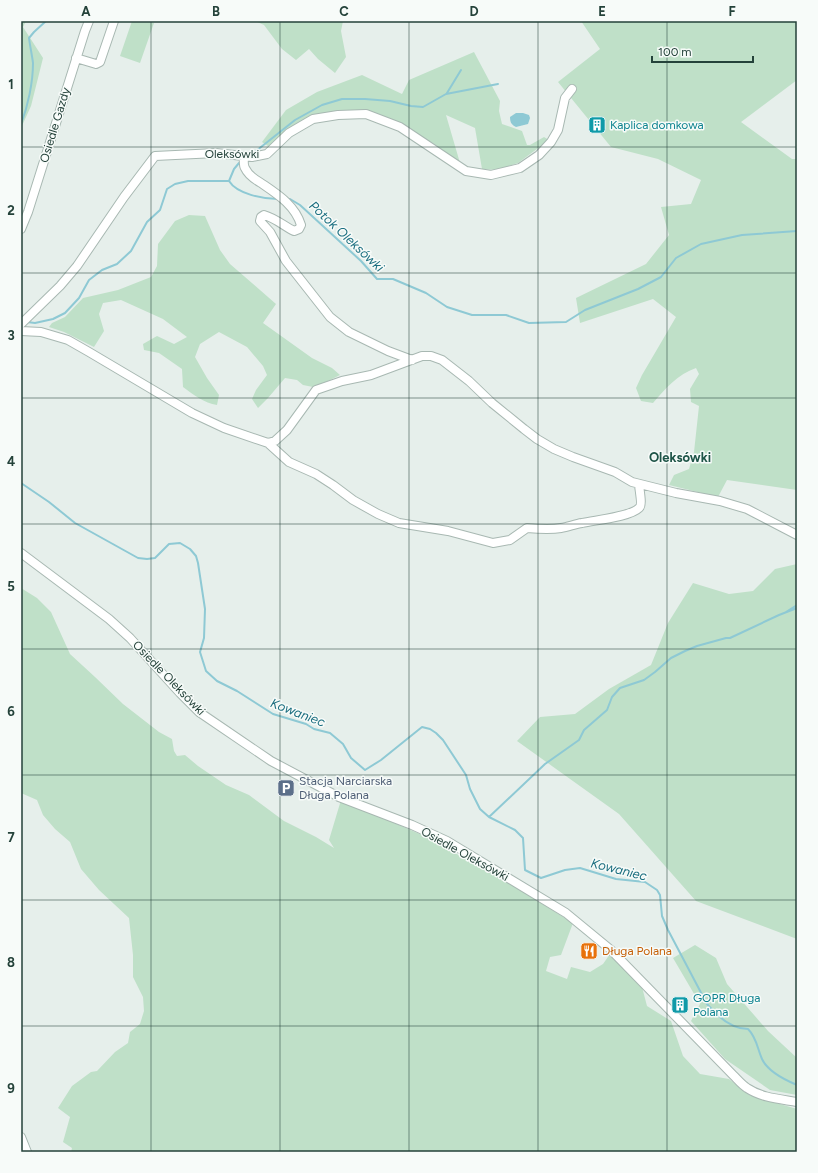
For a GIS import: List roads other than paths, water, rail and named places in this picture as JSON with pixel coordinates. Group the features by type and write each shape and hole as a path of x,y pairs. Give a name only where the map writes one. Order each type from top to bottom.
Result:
{"street":[{"name":"Osiedle Gazdy","path":"21,229 28,212 89,21"},
{"path":"76,58 96,64 100,62 114,21"},
{"name":"Oleksówki","path":"21,324 60,286 77,266 124,197 155,156 216,153 244,156 267,154 288,132 313,119 338,114 366,114 400,127 466,171 491,175 520,168 539,155 552,142 558,130 565,98 572,89"},
{"path":"244,156 244,167 249,175 283,199 299,218 301,225 299,229 294,231 264,215 261,217 260,221 270,232 286,261 330,316 349,332 388,351 412,360"},
{"path":"21,330 41,332 68,340 192,413 224,428 268,444 289,462 316,474 353,500 378,514 399,523 448,531 493,543 510,540 527,528 561,528 584,522 613,518 631,512 639,508 641,503 639,484"},
{"path":"268,444 288,430 316,390 342,381 371,375 422,356 432,356 442,360 469,381 492,403 537,439 573,457 615,472 632,482 676,493 720,501 747,509 797,535"},
{"name":"Osiedle Oleksówki","path":"21,553 109,619 130,638 190,704 213,722 272,761 339,797 412,825 447,841 566,913 611,950 747,1088 767,1097 797,1102"},
{"path":"21,1137 27,1152"}],"water":[{"path":"516,113 529,115 530,118 528,124 516,127 512,125 510,117"}],"waterway":[{"path":"21,124 28,102 32,78 33,63 29,38 46,21"},
{"path":"447,93 461,70"},
{"path":"256,151 295,120 322,105 342,99 390,101 423,107 446,94 498,84"},
{"path":"229,181 234,169 239,163"},
{"name":"Potok Oleksówki","path":"27,322 35,323 53,319 65,313 79,298 89,280 102,270 117,264 131,251 147,222 160,210 167,189 175,184 188,181 229,181 233,186 251,195 278,199"},
{"name":"Potok Oleksówki","path":"286,199 290,199 300,205 361,261 377,279 393,279 426,293 447,307 472,315 506,315 529,323 566,322 585,310 638,289 661,277 676,258 701,244 742,235 797,231"},
{"name":"Kowaniec","path":"21,483 49,502 75,523 138,558 155,558 169,544 180,543 190,549 196,556 198,563 205,609 204,638 200,652 206,671 217,681 237,691 273,714 306,724 314,729 330,733 343,744 351,758 365,770 381,760 422,727 430,729 443,740 466,775 470,789 480,809 489,817 515,830 523,838 525,870 541,878 565,870 580,868 616,879 645,882 657,890 660,895 662,916 668,930 707,1004 725,1021 736,1027 748,1029 751,1032 762,1059 768,1068 782,1078 797,1085"},
{"path":"786,612 797,605"},
{"path":"489,817 545,764 579,740 584,730 607,710 612,697 620,688 644,680 671,658 685,651 697,646 730,638 797,608"}],"place":[{"name":"Kaplica domkowa","path":"597,125"},
{"name":"Stacja Narciarska Długa Polana","path":"286,788"},
{"name":"Długa Polana","path":"589,951"},
{"name":"GOPR Długa Polana","path":"680,1005"}],"district":[{"name":"Oleksówki","path":"680,457"}]}
